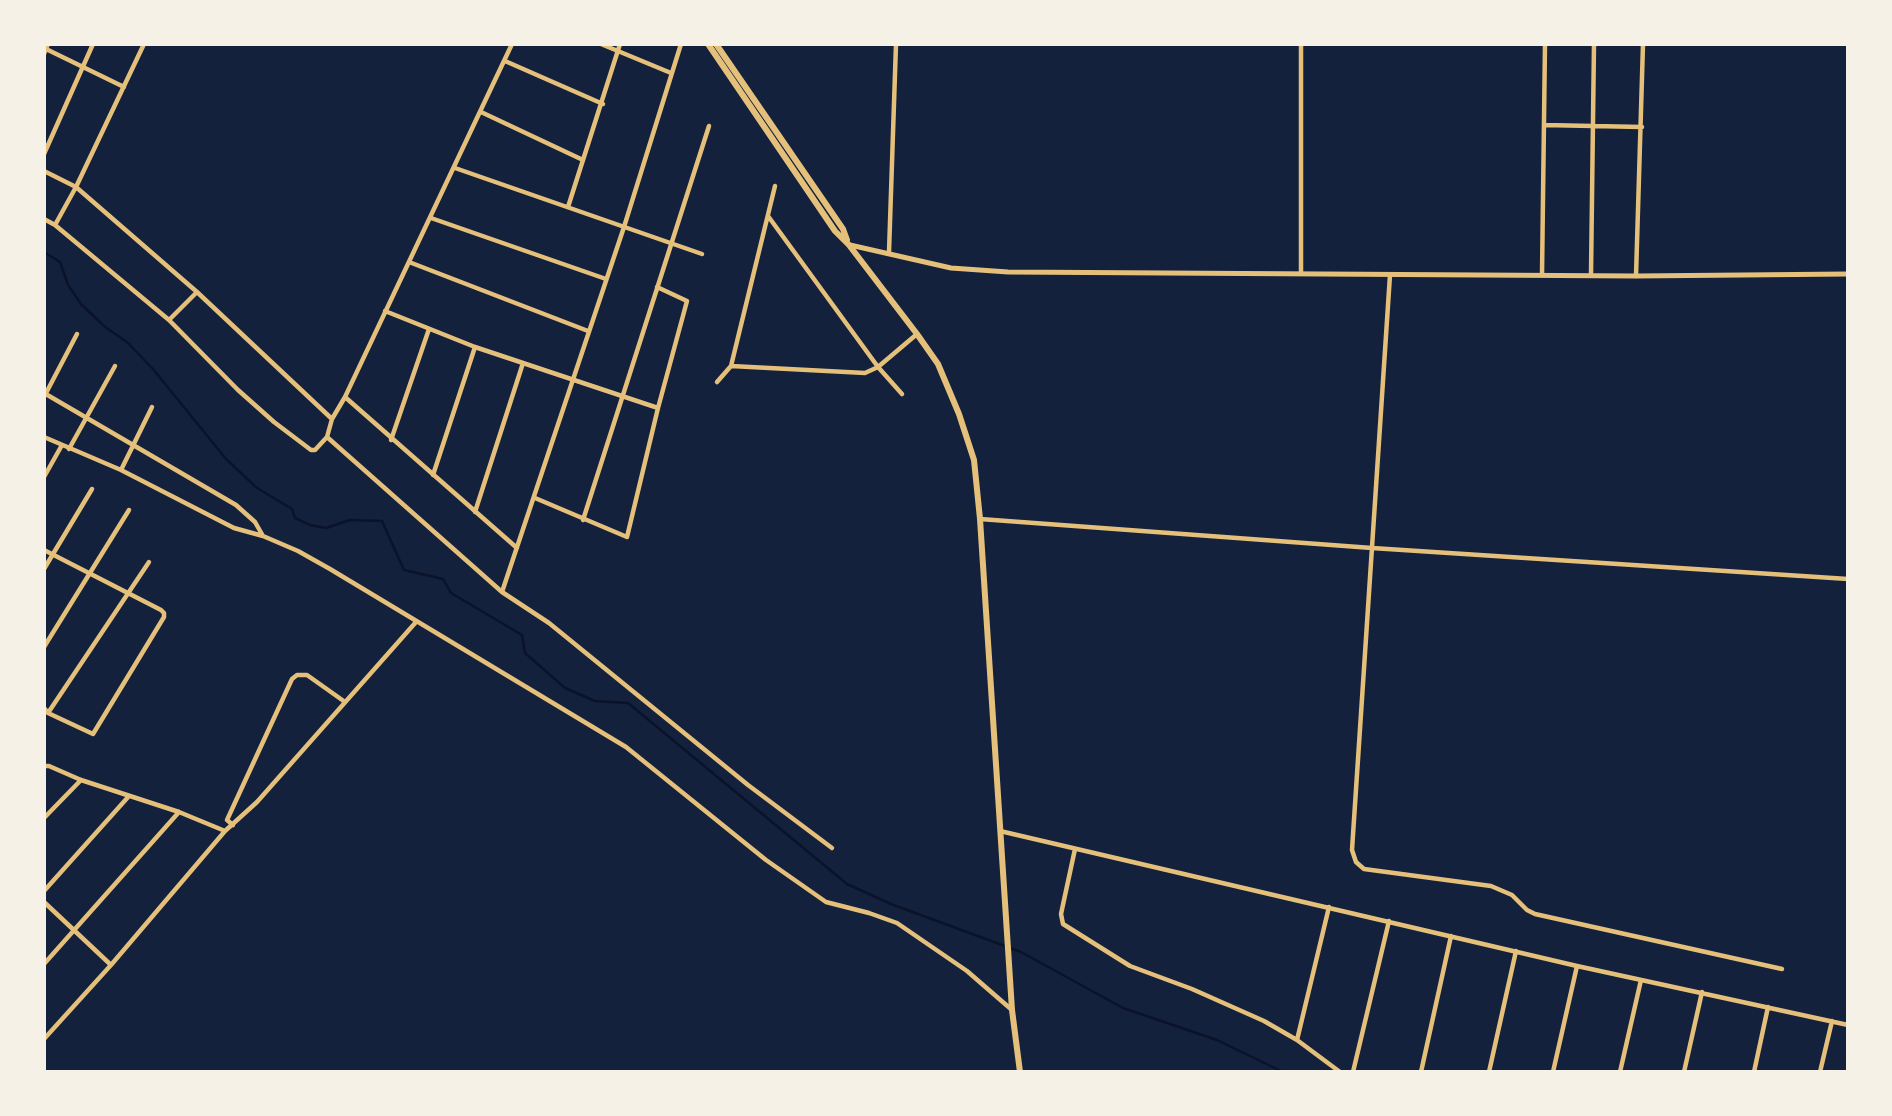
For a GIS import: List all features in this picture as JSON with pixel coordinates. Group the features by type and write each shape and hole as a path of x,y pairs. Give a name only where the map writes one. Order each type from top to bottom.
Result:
{"main road":[{"path":"708,44 835,231 849,245 937,364 959,414 974,460 1008,958 1020,1072"},
{"path":"716,44 843,229 849,245"}],"street":[{"path":"44,154 93,44"},
{"path":"55,225 144,44"},
{"path":"44,219 55,225 169,320 238,390 311,450 319,449 432,218 512,44"},
{"path":"601,44 671,73"},
{"path":"568,207 620,44"},
{"path":"502,592 624,226 681,44"},
{"path":"890,252 896,44"},
{"path":"1301,44 1301,273"},
{"path":"1542,275 1545,44"},
{"path":"1591,274 1594,44"},
{"path":"1636,276 1643,44"},
{"path":"46,48 124,87"},
{"path":"505,61 603,104"},
{"path":"481,112 583,160"},
{"path":"1544,125 1642,127"},
{"path":"583,520 709,126"},
{"path":"454,168 702,254"},
{"path":"44,171 76,187 197,292 332,419"},
{"path":"717,382 731,366 775,186"},
{"path":"768,216 878,367 902,394"},
{"path":"432,218 606,279"},
{"path":"849,245 890,252 951,268 1008,272 1636,276 1848,274"},
{"path":"409,262 588,331"},
{"path":"1390,275 1352,850 1356,862 1364,869 1491,886 1512,895 1535,914 1782,969"},
{"path":"535,498 627,537 687,301 657,287"},
{"path":"169,320 197,292"},
{"path":"385,311 475,347 659,408"},
{"path":"391,440 429,329"},
{"path":"77,334 44,395 134,444 236,505 255,522 263,536"},
{"path":"731,366 865,373 878,367 917,334"},
{"path":"433,475 475,347"},
{"path":"474,512 523,363"},
{"path":"69,449 115,366"},
{"path":"345,397 517,548"},
{"path":"121,470 152,407"},
{"path":"44,437 121,470 234,528 263,536 299,551 330,569 626,747 766,860 826,902 897,923 967,971 1012,1010"},
{"path":"327,437 502,592 549,623 748,785 832,848"},
{"path":"44,477 62,445"},
{"path":"44,569 92,489"},
{"path":"44,647 129,510"},
{"path":"980,519 1848,579"},
{"path":"44,551 161,610 164,617 93,734 48,713 44,708"},
{"path":"48,713 130,595 149,562"},
{"path":"44,1039 225,831 257,802 416,622"},
{"path":"233,825 227,820 292,679 297,675 307,675 345,702"},
{"path":"44,766 179,812 225,831"},
{"path":"44,818 81,780"},
{"path":"44,891 129,796"},
{"path":"44,964 179,812"},
{"path":"1000,831 1577,966 1848,1025"},
{"path":"1075,849 1061,914 1063,924 1130,966 1264,1021 1297,1040 1340,1072"},
{"path":"44,902 111,965"},
{"path":"1297,1040 1329,907"},
{"path":"1353,1072 1389,921"},
{"path":"1421,1072 1451,936"},
{"path":"1489,1072 1516,951"},
{"path":"1553,1072 1577,966"},
{"path":"1620,1072 1641,980"},
{"path":"1684,1072 1702,992"},
{"path":"1754,1072 1768,1007"},
{"path":"1820,1072 1832,1021"}],"waterway":[{"path":"44,252 60,262 68,285 81,304 104,326 128,343 153,369 226,459 257,488 292,509 295,518 326,528 350,520 382,521 404,570 443,579 451,593 522,635 525,653 565,688 595,701 628,703 847,884 891,904 1021,952 1123,1008 1217,1040 1283,1072"}]}
